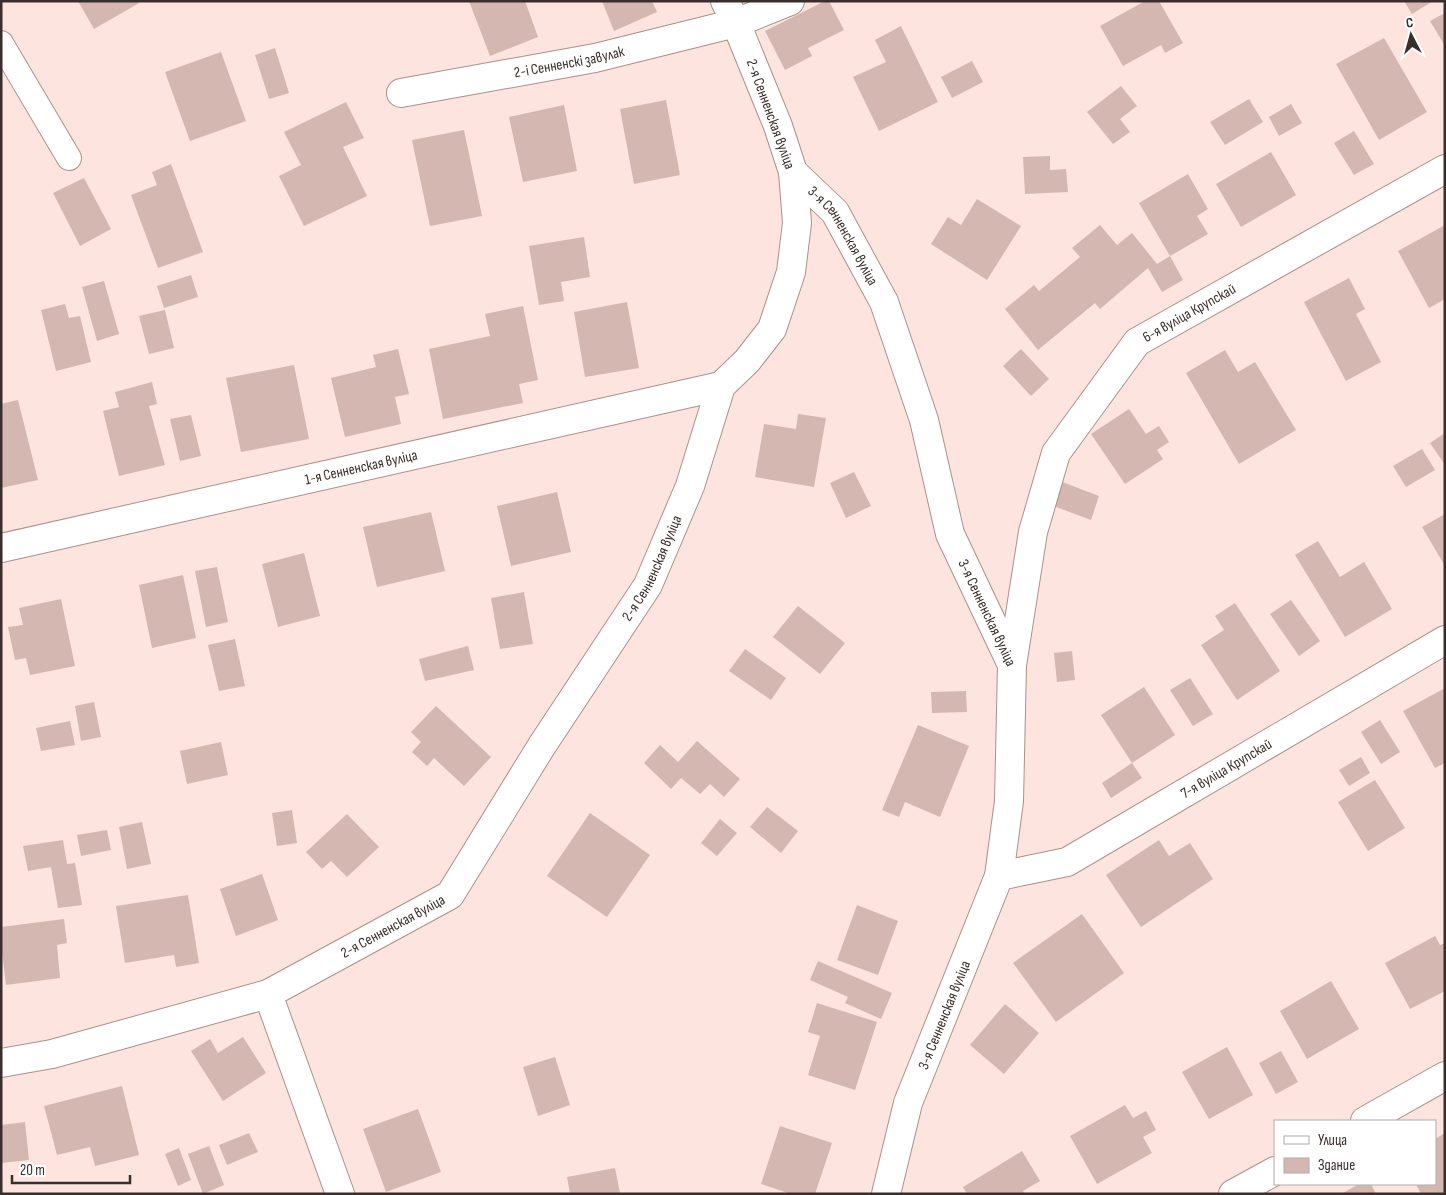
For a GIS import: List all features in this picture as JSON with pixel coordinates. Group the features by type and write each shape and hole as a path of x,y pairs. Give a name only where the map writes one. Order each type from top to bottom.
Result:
{"street":[{"name":"2-і Сенненскі завулак","path":"401,93 595,58 731,12 790,1"},
{"name":"2-я Сенненская вуліца","path":"1,1062 52,1054 268,994 450,895 541,747 648,585 690,486 721,386 748,361 772,329 786,288 791,272 797,223 793,172 778,126 731,12"},
{"name":"6-я вуліца Крупскай","path":"1012,665 1033,532 1056,453 1137,342 1445,169"},
{"name":"3-я Сенненская вуліца","path":"793,172 835,212 884,302 924,420 950,534 1012,665 1009,801 999,876 908,1103 886,1194"},
{"name":"1-я Сенненская вуліца","path":"1,548 721,386"},
{"name":"7-я вуліца Крупскай","path":"999,876 1067,862 1445,640"},
{"path":"268,994 340,1194"},
{"path":"1367,1120 1445,1076"},
{"path":"1233,1194 1274,1172"}],"lane":[{"path":"1,44 69,158"}],"building":[{"path":"78,1 138,1 139,3 94,29"},
{"path":"469,1 525,1 538,37 490,56"},
{"path":"602,1 652,1 657,12 614,31"},
{"path":"825,1 829,1 844,30 808,48 812,56 785,70 765,31"},
{"path":"1145,1 1159,1 1183,43 1165,53 1161,45 1123,66 1100,26"},
{"path":"1404,1 1433,1 1412,14"},
{"path":"1445,13 1445,46 1430,21"},
{"path":"901,26 938,102 879,131 853,77 886,62 875,40"},
{"path":"1384,38 1427,112 1379,140 1336,64"},
{"path":"275,48 289,93 269,99 255,55"},
{"path":"221,52 246,121 190,141 165,72"},
{"path":"972,61 983,82 952,98 941,77"},
{"path":"1121,86 1137,106 1120,119 1130,132 1113,144 1087,112"},
{"path":"1249,99 1263,122 1225,145 1210,122"},
{"path":"666,100 680,175 634,184 620,109"},
{"path":"346,102 364,138 343,147 367,196 304,226 279,176 301,165 284,132"},
{"path":"1291,104 1302,123 1279,136 1269,117"},
{"path":"564,105 577,171 523,182 509,117"},
{"path":"464,130 482,216 430,226 412,140"},
{"path":"1354,131 1374,164 1354,175 1334,143"},
{"path":"1271,152 1296,195 1241,227 1216,184"},
{"path":"1050,156 1050,170 1066,169 1068,192 1025,194 1023,157"},
{"path":"171,164 203,252 158,268 131,195 157,185 152,172"},
{"path":"1188,174 1208,209 1197,216 1208,234 1170,256 1139,203"},
{"path":"84,178 111,229 80,246 53,193"},
{"path":"977,199 1021,226 987,280 931,244 948,217 961,225"},
{"path":"1100,225 1117,245 1132,233 1157,264 1170,256 1183,280 1162,292 1148,268 1100,309 1095,303 1038,350 1005,309 1034,285 1039,291 1080,257 1072,248"},
{"path":"1445,225 1445,299 1429,308 1398,251"},
{"path":"584,237 590,277 561,282 564,301 539,305 529,246"},
{"path":"191,275 198,297 164,308 157,286"},
{"path":"1349,278 1365,309 1356,314 1381,362 1346,381 1304,302"},
{"path":"104,281 119,334 97,341 82,287"},
{"path":"627,302 639,368 585,377 574,312"},
{"path":"65,304 69,318 80,316 91,362 56,371 41,310"},
{"path":"523,306 538,380 519,384 523,403 443,419 429,349 490,336 485,314"},
{"path":"165,310 174,348 149,354 139,316"},
{"path":"398,349 409,394 395,397 401,424 345,437 331,378 376,367 373,355"},
{"path":"1021,349 1049,379 1031,396 1003,366"},
{"path":"1225,350 1238,372 1255,362 1296,430 1239,464 1186,373"},
{"path":"294,365 309,439 241,452 226,378"},
{"path":"152,382 157,404 149,406 165,465 119,476 103,411 119,407 115,392"},
{"path":"18,400 38,480 1,488 1,404"},
{"path":"1129,409 1146,434 1159,426 1169,442 1157,450 1163,459 1125,484 1091,434"},
{"path":"798,414 826,418 814,487 755,477 764,424 796,429"},
{"path":"191,415 201,456 180,461 170,419"},
{"path":"1445,433 1445,465 1430,443"},
{"path":"1422,449 1435,470 1406,487 1393,466"},
{"path":"854,472 871,506 846,518 830,483"},
{"path":"1057,480 1099,496 1091,520 1048,504"},
{"path":"557,492 571,552 511,566 497,506"},
{"path":"431,512 445,571 377,587 363,527"},
{"path":"1445,514 1445,566 1422,527"},
{"path":"1318,541 1340,577 1364,562 1392,609 1345,637 1295,555"},
{"path":"304,553 320,616 278,627 262,564"},
{"path":"217,567 228,622 206,627 195,571"},
{"path":"183,575 196,638 152,648 139,585"},
{"path":"524,592 533,644 500,649 491,598"},
{"path":"61,599 75,666 30,675 26,658 15,660 8,627 23,625 19,608"},
{"path":"1291,600 1320,641 1299,656 1270,614"},
{"path":"1235,603 1280,671 1237,700 1201,645 1224,630 1215,616"},
{"path":"798,606 845,643 820,674 773,637"},
{"path":"235,639 245,686 219,691 208,645"},
{"path":"468,646 474,670 425,681 419,659"},
{"path":"745,649 786,678 771,700 729,671"},
{"path":"1072,651 1075,680 1057,682 1054,653"},
{"path":"1190,678 1213,714 1193,726 1170,690"},
{"path":"1144,687 1175,735 1132,763 1101,715"},
{"path":"1445,688 1445,763 1435,768 1403,711"},
{"path":"966,691 967,712 932,713 931,692"},
{"path":"94,702 101,737 81,741 75,706"},
{"path":"436,706 491,757 464,786 434,758 427,766 412,752 421,742 411,732"},
{"path":"1380,720 1400,752 1381,764 1361,732"},
{"path":"70,721 75,745 41,751 36,728"},
{"path":"918,725 969,746 940,817 905,802 899,817 882,810"},
{"path":"697,741 740,779 724,797 710,784 700,794 681,778 671,789 644,763 660,745 678,762"},
{"path":"221,742 228,775 187,784 180,751"},
{"path":"1361,757 1370,773 1349,786 1339,770"},
{"path":"1132,763 1142,778 1111,798 1102,783"},
{"path":"1375,780 1405,828 1368,851 1338,802"},
{"path":"767,807 798,831 781,853 750,827"},
{"path":"292,810 297,843 277,846 272,813"},
{"path":"590,813 650,855 607,917 547,876"},
{"path":"347,814 379,847 347,877 331,861 322,869 306,852"},
{"path":"720,819 737,833 717,856 701,843"},
{"path":"142,822 151,864 127,869 119,827"},
{"path":"107,830 111,850 81,856 77,835"},
{"path":"63,840 67,864 75,863 82,905 58,908 51,867 28,871 23,846"},
{"path":"1159,840 1169,856 1190,843 1213,879 1141,927 1106,875"},
{"path":"262,874 278,920 236,936 220,889"},
{"path":"188,895 199,963 176,967 174,955 125,963 116,906"},
{"path":"857,905 898,921 878,975 837,960"},
{"path":"1082,914 1124,973 1056,1022 1013,963"},
{"path":"64,919 67,943 57,945 60,978 6,985 1,927"},
{"path":"1435,936 1440,945 1445,943 1445,991 1410,1009 1385,963"},
{"path":"818,961 892,993 881,1019 845,1003 848,997 810,980"},
{"path":"1331,981 1359,1029 1307,1059 1280,1011"},
{"path":"817,1003 877,1022 855,1090 808,1075 820,1036 808,1032"},
{"path":"1005,1004 1039,1033 1004,1074 970,1045"},
{"path":"243,1037 266,1073 223,1101 191,1051 210,1039 218,1053"},
{"path":"1227,1047 1253,1095 1209,1119 1182,1072"},
{"path":"1281,1051 1298,1082 1276,1094 1259,1063"},
{"path":"555,1057 570,1105 538,1116 523,1067"},
{"path":"122,1086 139,1155 95,1166 90,1147 57,1155 44,1106"},
{"path":"1125,1105 1133,1118 1146,1111 1156,1130 1143,1137 1152,1153 1097,1184 1070,1136"},
{"path":"418,1109 441,1172 386,1192 363,1129"},
{"path":"25,1122 29,1160 1,1163 1,1125"},
{"path":"780,1126 832,1143 815,1194 791,1194 761,1184"},
{"path":"249,1133 258,1152 227,1165 219,1145"},
{"path":"1445,1133 1445,1194 1421,1194 1416,1185 1436,1185 1436,1138"},
{"path":"209,1146 224,1185 203,1194 188,1154"},
{"path":"179,1148 191,1180 178,1186 165,1154"},
{"path":"1022,1151 1040,1181 1023,1191 1025,1194 967,1194 963,1187"},
{"path":"615,1168 620,1193 570,1194 567,1177"},
{"path":"1357,1185 1372,1185 1376,1194 1341,1194"}]}
